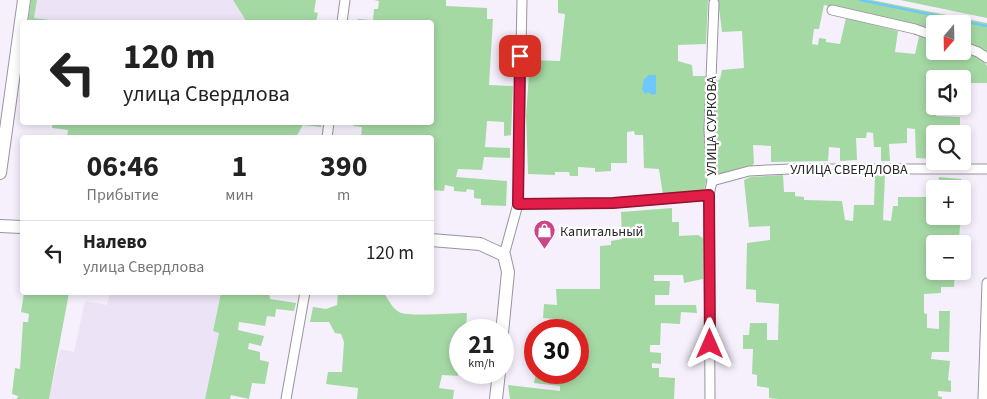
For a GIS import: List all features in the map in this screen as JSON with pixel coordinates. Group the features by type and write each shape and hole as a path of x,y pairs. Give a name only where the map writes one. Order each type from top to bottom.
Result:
{"street":[{"path":"21,20 24,0"},
{"path":"342,20 345,0"},
{"path":"503,319 508,272 504,255 518,204 522,0"},
{"name":"УЛИЦА СУРКОВА","path":"710,399 709,195 712,180 709,130 714,3"},
{"path":"832,10 926,33"},
{"path":"0,173 20,29"},
{"path":"971,49 987,58"},
{"name":"УЛИЦА СВЕРДЛОВА","path":"712,180 749,171 790,169 987,169"},
{"path":"518,204 613,203 709,195"},
{"path":"0,226 20,227"},
{"path":"434,240 480,244 504,255"},
{"path":"983,399 987,283"},
{"path":"286,399 304,295"},
{"path":"496,399 498,384"}],"shaded area":[{"path":"37,0 233,0 246,19 50,20 34,18"},
{"path":"110,295 221,295 213,330 219,332 205,399 49,399 60,349 74,352 85,301 107,305"}],"green space":[{"path":"31,0 37,0 34,18 50,20 28,20"},
{"path":"233,0 316,0 314,12 318,13 316,20 245,19"},
{"path":"374,0 446,0 446,6 487,8 487,19 493,19 489,85 513,86 511,135 504,136 504,122 487,121 485,147 510,148 510,158 484,157 482,170 458,169 456,177 507,181 506,206 481,205 481,199 474,198 474,190 467,189 466,192 454,191 454,187 445,185 444,191 434,190 434,135 361,135 362,127 353,126 434,125 434,20 373,20 374,9 378,9 379,1"},
{"path":"558,0 711,0 708,1 706,44 678,45 678,61 692,65 693,76 707,76 706,181 704,190 698,193 663,195 659,169 644,168 643,135 635,135 634,131 627,132 627,163 611,163 611,171 595,172 595,168 578,167 578,176 570,176 569,172 555,172 555,175 528,174 526,116 530,60 560,61 565,14 558,13"},
{"path":"718,0 872,0 947,15 926,15 926,28 824,5 819,29 814,29 812,44 818,45 819,38 826,39 826,42 840,44 846,18 898,31 895,52 915,54 919,36 926,39 926,60 971,60 971,54 982,60 987,66 987,83 971,83 971,70 926,70 926,115 960,117 960,125 926,125 926,159 916,158 915,129 907,128 907,143 889,144 890,161 881,161 881,147 874,147 873,133 867,132 866,138 856,138 857,160 840,161 840,148 829,147 828,161 771,162 771,146 753,145 754,163 751,168 718,174 714,128 716,81 720,79 722,70 744,68 742,31 722,32"},
{"path":"900,0 987,0 987,18"},
{"path":"971,20 987,23 987,53 971,46"},
{"path":"52,125 303,125 297,135 67,135 68,130 52,128"},
{"path":"303,125 322,125 321,127"},
{"path":"783,175 784,192 795,192 795,196 804,197 804,200 842,201 845,220 853,221 854,205 874,205 875,175 885,175 883,220 891,221 893,206 898,206 898,197 926,197 926,225 960,225 959,235 926,235 926,280 954,280 954,287 941,287 941,293 924,294 924,313 927,314 927,328 939,329 939,311 950,311 949,352 932,352 931,359 950,361 948,380 951,381 951,392 938,391 938,396 942,397 942,399 778,399 769,398 769,388 757,386 757,375 752,374 753,349 743,349 743,335 749,335 750,323 767,323 767,340 778,340 779,304 756,302 756,290 746,289 747,243 770,240 770,226 749,227 744,180 750,177"},
{"path":"939,177 961,179 961,180 939,180"},
{"path":"672,208 672,222 679,222 679,236 698,235 703,238 703,279 684,283 683,275 654,275 654,281 670,281 669,295 655,295 655,305 696,305 697,313 681,312 680,324 661,323 660,345 650,345 650,352 661,353 661,364 652,363 652,368 659,368 659,377 675,378 674,399 510,399 508,385 560,391 560,386 543,384 589,384 589,319 543,318 544,304 557,305 556,289 600,289 600,246 611,245 611,241 622,239 621,212"},
{"path":"24,295 69,295 49,399 17,399 18,396 12,394 15,368 20,369 23,322 28,322 29,314 21,312"},
{"path":"221,295 269,295 270,299 296,303 294,311 276,309 275,317 267,316 265,326 239,322 238,330 264,336 261,346 249,343 248,349 260,352 260,360 269,362 265,384 252,383 249,399 231,395 230,399 205,399 219,333 213,331"},
{"path":"338,295 385,295 399,312 421,315 467,313 467,319 449,319 449,375 442,375 439,388 454,390 453,399 357,399 358,388 326,384 328,372 342,372 344,342 341,334 335,333 329,322 310,322 313,307 326,309 337,305"}],"water":[{"path":"649,75 656,75 656,94 652,95 648,92 645,94 642,89 644,79"}],"waterway":[{"path":"860,0 987,26"}],"place":[{"name":"Капитальный","path":"544,250"}],"route":[{"path":"520,56 518,204 613,203 709,195 710,344"}]}
